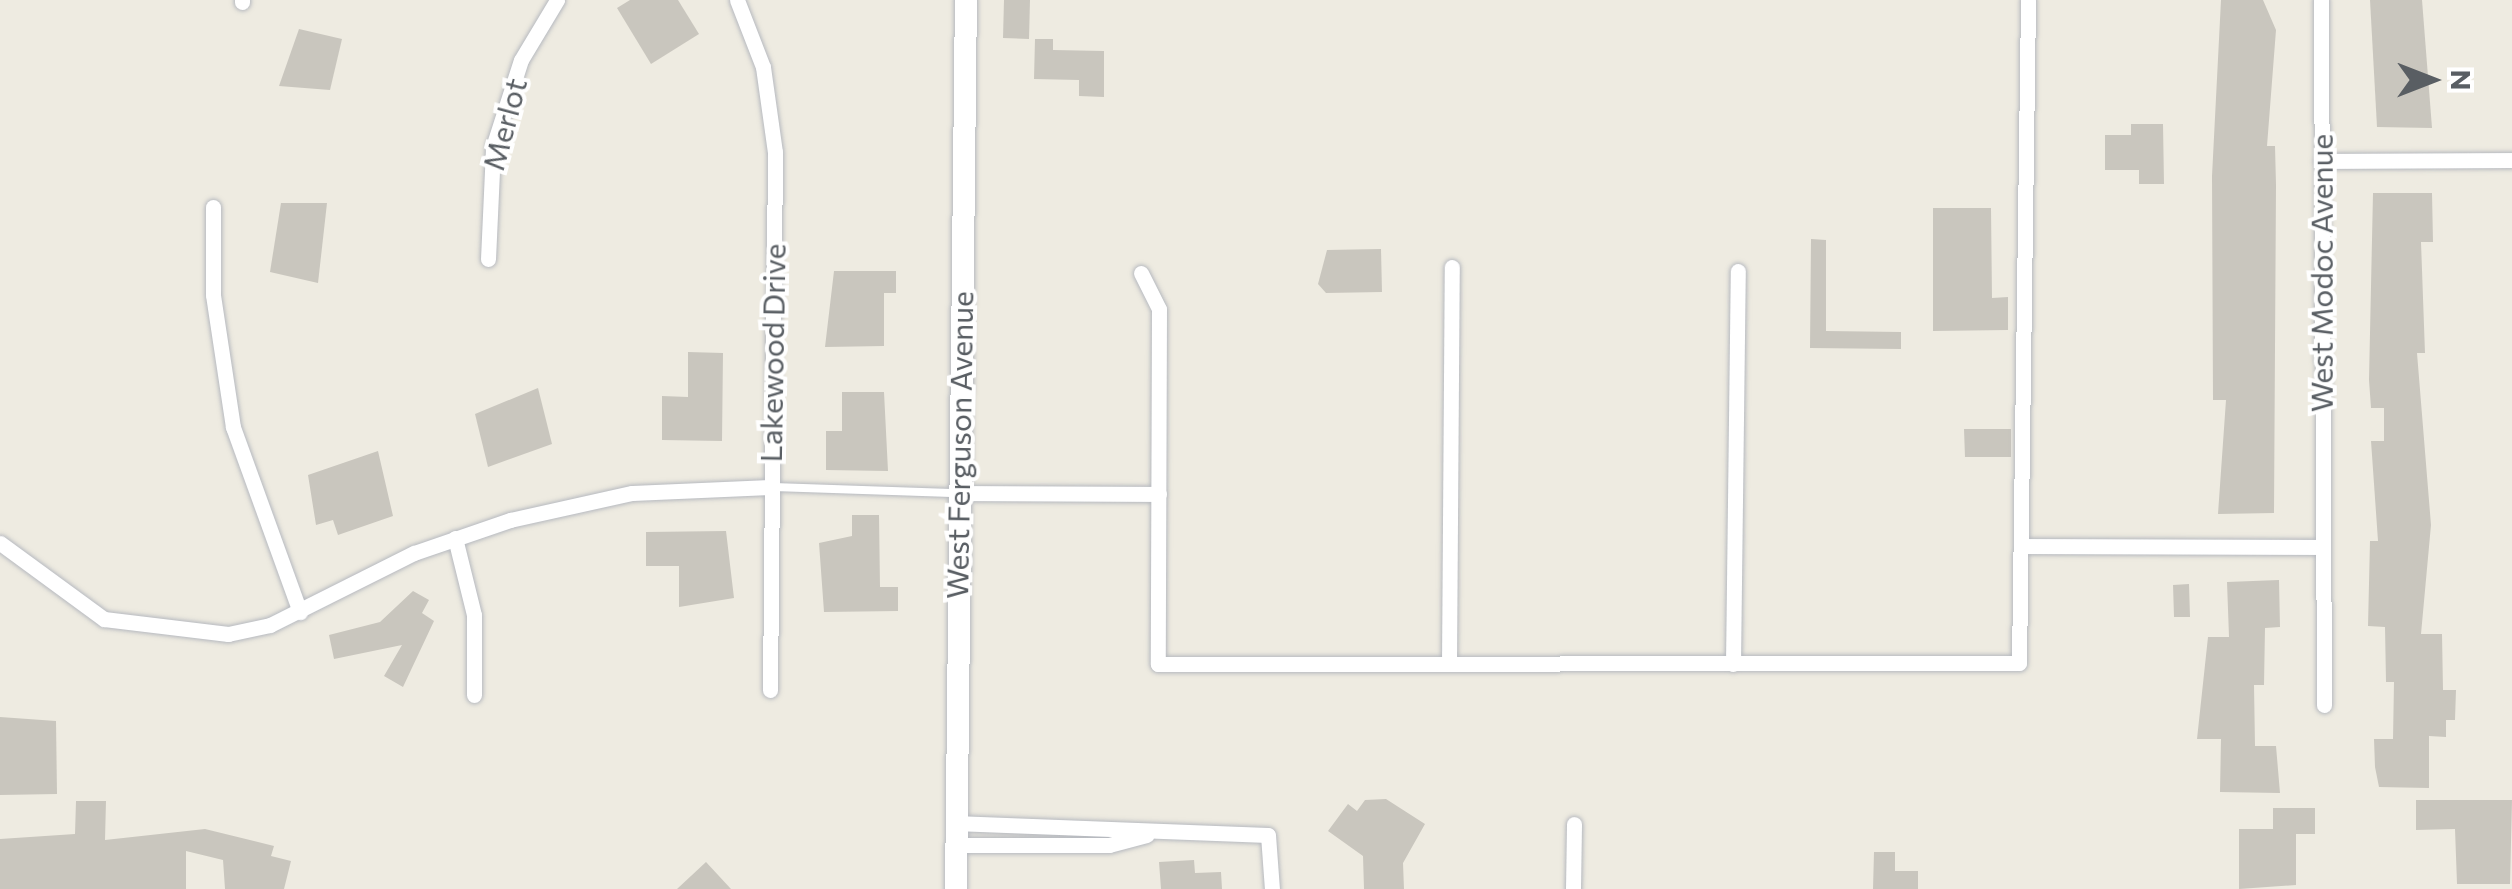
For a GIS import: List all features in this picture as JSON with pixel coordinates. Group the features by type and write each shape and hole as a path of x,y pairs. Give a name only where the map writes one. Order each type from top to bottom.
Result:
{"street":[{"name":"Merlot","path":"488,259 494,147 522,60 557,0"},
{"name":"Lakewood Drive","path":"1,547 58,594 147,631 228,634 300,612 455,538 632,493 770,487 775,152 764,68 737,0"},
{"name":"West Ferguson Avenue","path":"956,889 966,0"},
{"path":"1141,273 1159,309 1158,664 2020,664 2028,0"},
{"name":"West Modoc Avenue","path":"2321,0 2324,705"},
{"path":"2321,161 2512,160"},
{"path":"213,207 213,295 233,428 300,612"},
{"path":"1450,664 1452,267"},
{"path":"1734,664 1738,270"},
{"path":"770,487 770,690"},
{"path":"958,493 1158,494"},
{"path":"455,538 474,615 474,695"},
{"path":"2021,546 2322,547"},
{"path":"1574,824 1574,889"},
{"path":"954,834 1110,825 1150,834 1268,835 1272,889"}],"lane":[{"path":"770,487 958,493"}],"building":[{"path":"630,0 678,0 699,34 651,64 617,8"},
{"path":"1004,0 1030,0 1029,39 1003,38"},
{"path":"2221,0 2263,0 2276,30 2267,146 2275,146 2276,185 2274,513 2218,514 2226,400 2213,400 2212,176"},
{"path":"2370,0 2422,0 2432,128 2377,127"},
{"path":"299,29 342,39 330,90 279,86"},
{"path":"1035,39 1053,39 1053,50 1104,51 1104,97 1079,96 1079,80 1034,79"},
{"path":"2131,124 2163,124 2164,184 2139,184 2139,170 2105,170 2105,135 2131,135"},
{"path":"2373,193 2432,193 2433,242 2421,242 2425,353 2417,353 2431,525 2421,634 2442,634 2443,690 2456,690 2455,720 2446,720 2446,737 2429,736 2429,788 2379,787 2375,767 2374,739 2393,739 2394,682 2386,682 2385,627 2368,626 2370,541 2378,541 2371,441 2384,441 2384,408 2371,408 2369,380"},
{"path":"281,203 327,203 318,283 270,272"},
{"path":"1933,208 1991,208 1992,298 2008,297 2008,330 1933,331"},
{"path":"1811,239 1826,240 1826,331 1901,332 1901,349 1810,348"},
{"path":"1381,249 1382,292 1326,293 1318,284 1327,250"},
{"path":"834,271 896,271 896,293 884,293 884,346 825,347"},
{"path":"688,352 723,353 722,441 662,440 662,396 688,397"},
{"path":"538,388 552,444 488,467 475,414"},
{"path":"842,392 884,392 888,471 826,470 826,431 842,431"},
{"path":"1964,429 2011,429 2011,457 1965,457"},
{"path":"378,451 393,516 338,535 333,520 316,525 308,475"},
{"path":"852,515 879,515 880,587 898,587 898,611 824,612 819,543 852,536"},
{"path":"726,531 734,598 679,607 679,566 646,566 646,532"},
{"path":"2279,580 2280,627 2265,628 2264,685 2254,685 2255,746 2276,746 2280,793 2220,792 2221,739 2197,739 2208,637 2229,637 2227,582"},
{"path":"2189,584 2190,617 2174,617 2173,585"},
{"path":"413,591 429,600 422,613 434,621 403,687 384,676 402,645 334,659 329,635 380,622"},
{"path":"0,717 56,721 57,794 0,795"},
{"path":"1386,799 1425,824 1403,863 1404,889 1364,889 1363,856 1328,831 1348,804 1357,811 1365,800"},
{"path":"2416,800 2512,800 2510,884 2457,884 2455,829 2416,830"},
{"path":"76,801 106,801 105,840 205,829 274,846 271,856 291,861 284,889 225,889 223,860 186,851 186,889 0,889 0,839 75,834"},
{"path":"2273,808 2315,808 2315,834 2296,834 2296,885 2239,889 2239,829 2273,829"},
{"path":"1874,852 1895,852 1895,871 1918,871 1918,889 1873,889"},
{"path":"1194,860 1195,873 1221,872 1222,889 1161,889 1159,862"},
{"path":"706,862 731,889 677,889"}]}
